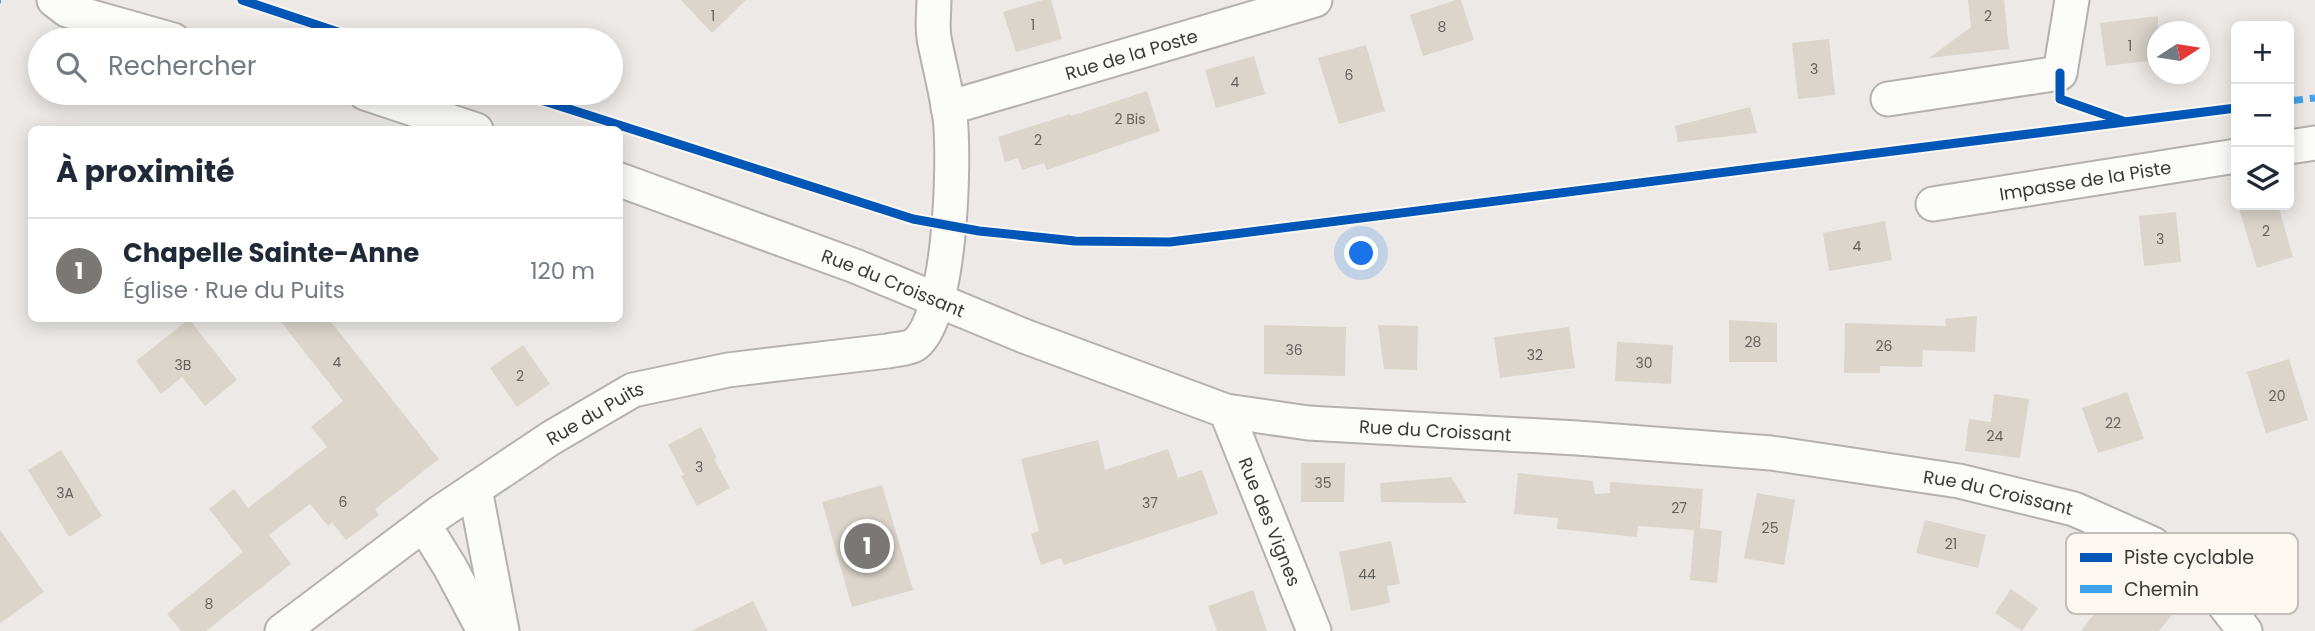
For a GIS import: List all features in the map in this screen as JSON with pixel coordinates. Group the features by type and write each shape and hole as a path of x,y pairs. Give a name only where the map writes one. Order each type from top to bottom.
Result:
{"street":[{"path":"54,0 67,10 131,28"},
{"name":"Rue du Puits","path":"282,631 475,489 551,438 633,390 728,370 913,346 928,332 947,242 952,188 948,108 934,34 933,0"},
{"name":"Rue de la Poste","path":"948,108 1315,0"},
{"path":"1888,99 2060,72 2072,0"},
{"path":"401,105 464,126"},
{"path":"2294,146 2315,143"},
{"name":"Impasse de la Piste","path":"1933,204 2231,157"},
{"name":"Rue du Croissant","path":"623,181 822,254 1024,336 1226,411 1308,423 1577,438 1771,453 1959,481 2074,509 2128,533"},
{"name":"Rue des Vignes","path":"1226,411 1314,631"},
{"path":"475,489 502,631"},
{"path":"424,525 484,631"},
{"name":"Rue du Croissant","path":"2232,614 2245,631"}],"building":[{"path":"681,0 746,0 712,33"},
{"path":"1051,0 1062,39 1016,52 1003,12"},
{"path":"1461,0 1474,40 1423,56 1410,15"},
{"path":"1968,0 2004,0 2009,49 1929,58 1971,27"},
{"path":"2158,16 2158,21 2147,21 2147,61 2106,66 2100,23"},
{"path":"1829,39 1835,95 1798,99 1792,43"},
{"path":"1366,45 1385,111 1339,124 1318,58"},
{"path":"1254,56 1265,94 1216,108 1205,70"},
{"path":"1147,91 1160,131 1047,170 1044,163 1022,170 1018,158 1005,162 998,137"},
{"path":"1750,107 1757,133 1678,142 1675,126"},
{"path":"2240,210 2279,210 2293,257 2257,268"},
{"path":"2176,212 2181,262 2144,266 2139,216"},
{"path":"1885,221 1892,260 1829,271 1823,233"},
{"path":"1977,316 1975,352 1923,350 1922,367 1880,366 1880,373 1844,373 1845,323 1946,326 1945,319"},
{"path":"1729,320 1777,323 1777,362 1729,362"},
{"path":"185,322 191,322 237,380 205,406 182,377 161,394 136,361"},
{"path":"281,322 331,322 439,459 375,509 379,515 346,540 332,522 328,526 310,504 269,535 291,564 206,631 181,631 167,614 243,552 209,509 234,489 248,508 327,447 311,427 343,401"},
{"path":"1264,325 1346,327 1345,376 1264,374"},
{"path":"1378,325 1418,326 1417,370 1384,369"},
{"path":"1569,327 1575,368 1500,378 1494,337"},
{"path":"1617,342 1673,345 1671,384 1615,381"},
{"path":"523,345 550,384 517,407 490,368"},
{"path":"2289,359 2308,420 2266,433 2247,372"},
{"path":"2127,392 2144,439 2098,453 2082,408"},
{"path":"1994,394 2029,399 2020,458 1965,451 1969,419 1991,422"},
{"path":"701,427 730,488 697,506 668,445"},
{"path":"1098,440 1105,470 1168,449 1178,478 1202,470 1218,514 1064,565 1061,558 1041,565 1031,534 1039,531 1021,459"},
{"path":"61,450 102,516 69,537 28,470"},
{"path":"1301,463 1345,463 1344,502 1301,502"},
{"path":"1518,473 1593,481 1595,494 1610,493 1610,482 1703,489 1700,528 1722,531 1717,583 1690,580 1694,530 1638,526 1637,537 1557,529 1558,518 1514,514"},
{"path":"1451,477 1467,503 1381,502 1380,483"},
{"path":"882,485 913,590 852,607 822,502"},
{"path":"1757,493 1795,500 1784,565 1744,558"},
{"path":"1925,520 1986,535 1978,568 1916,553"},
{"path":"0,530 44,592 0,623"},
{"path":"1391,541 1400,584 1387,586 1390,603 1351,611 1339,552"},
{"path":"2011,589 2038,608 2022,631 1995,613"},
{"path":"1253,590 1267,631 1217,631 1208,606"},
{"path":"753,601 768,631 691,631"},
{"path":"2094,614 2173,614 2159,631 2081,631"}],"marked path":[{"path":"2294,100 2315,98"}],"cycle path":[{"path":"242,0 326,28"},
{"path":"2060,73 2060,99 2123,121"},
{"path":"557,105 622,126"},
{"path":"623,126 913,219 979,231 1075,241 1170,242 2231,109"}],"place":[{"name":"Chapelle Sainte-Anne","path":"867,546"}]}
